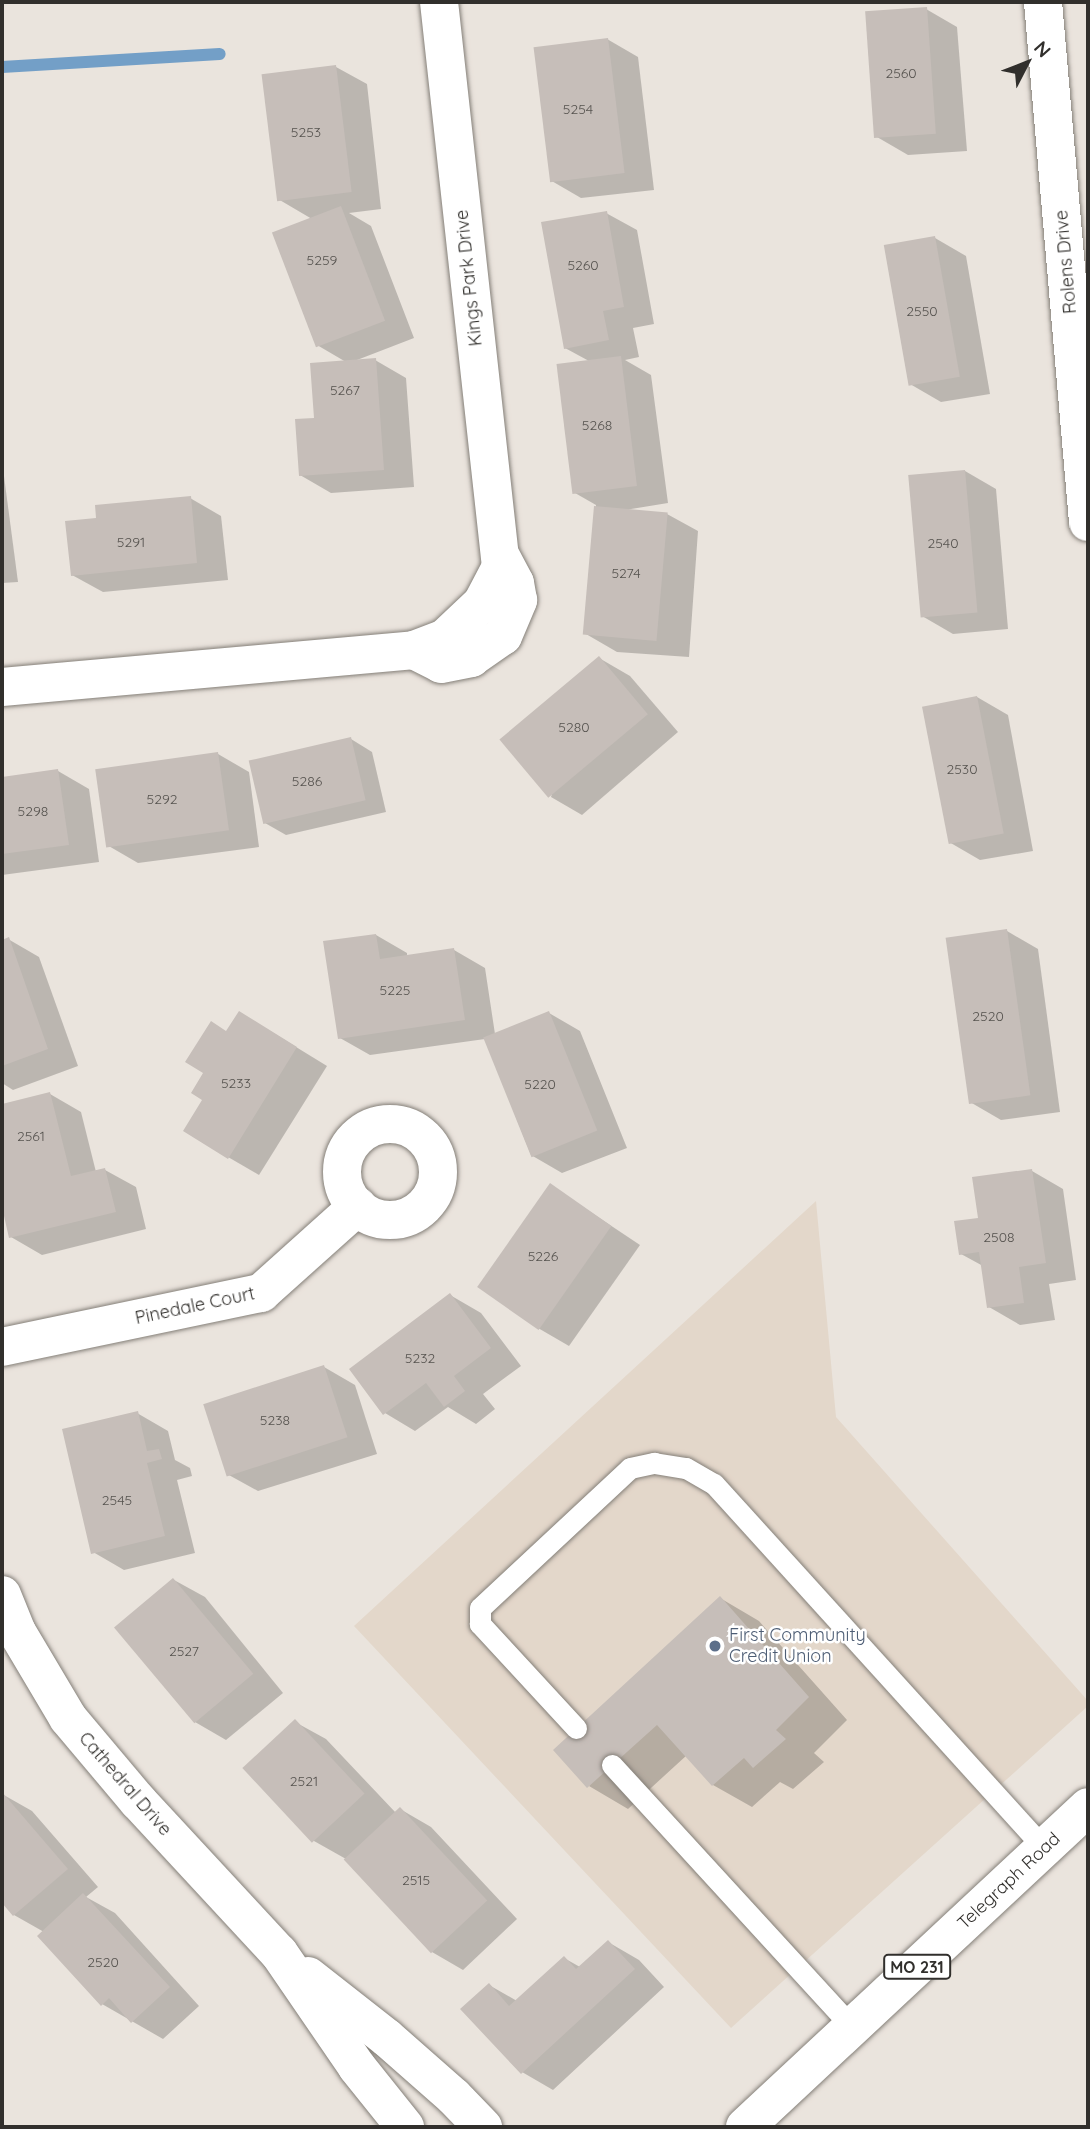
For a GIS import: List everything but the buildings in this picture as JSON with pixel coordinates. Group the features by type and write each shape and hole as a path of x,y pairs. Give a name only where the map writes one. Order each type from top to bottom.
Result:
{"street":[{"name":"Kings Park Drive","path":"2,687 414,650 445,638 482,603 501,567 439,2"},
{"name":"Rolens Drive","path":"1043,2 1088,522"},
{"name":"Pinedale Court","path":"2,1347 261,1293 358,1206"},
{"name":"Cathedral Drive","path":"2,1595 17,1632 68,1717 138,1801 279,1953 357,2067 405,2127"},
{"name":"Telegraph Road","path":"745,2127 1088,1807"},
{"name":"Cathedral Drive","path":"279,1953 387,2038 454,2097 483,2127"}],"lane":[{"path":"576,1728 480,1624 480,1608 630,1468 654,1463 686,1468 714,1485 1044,1848"},
{"path":"612,1765 853,2028"}],"shaded area":[{"path":"816,1201 836,1417 1088,1701 1088,1706 731,2028 354,1626"}],"waterway":[{"path":"2,67 220,54"}],"place":[{"name":"First Community Credit Union","path":"715,1646"}]}
